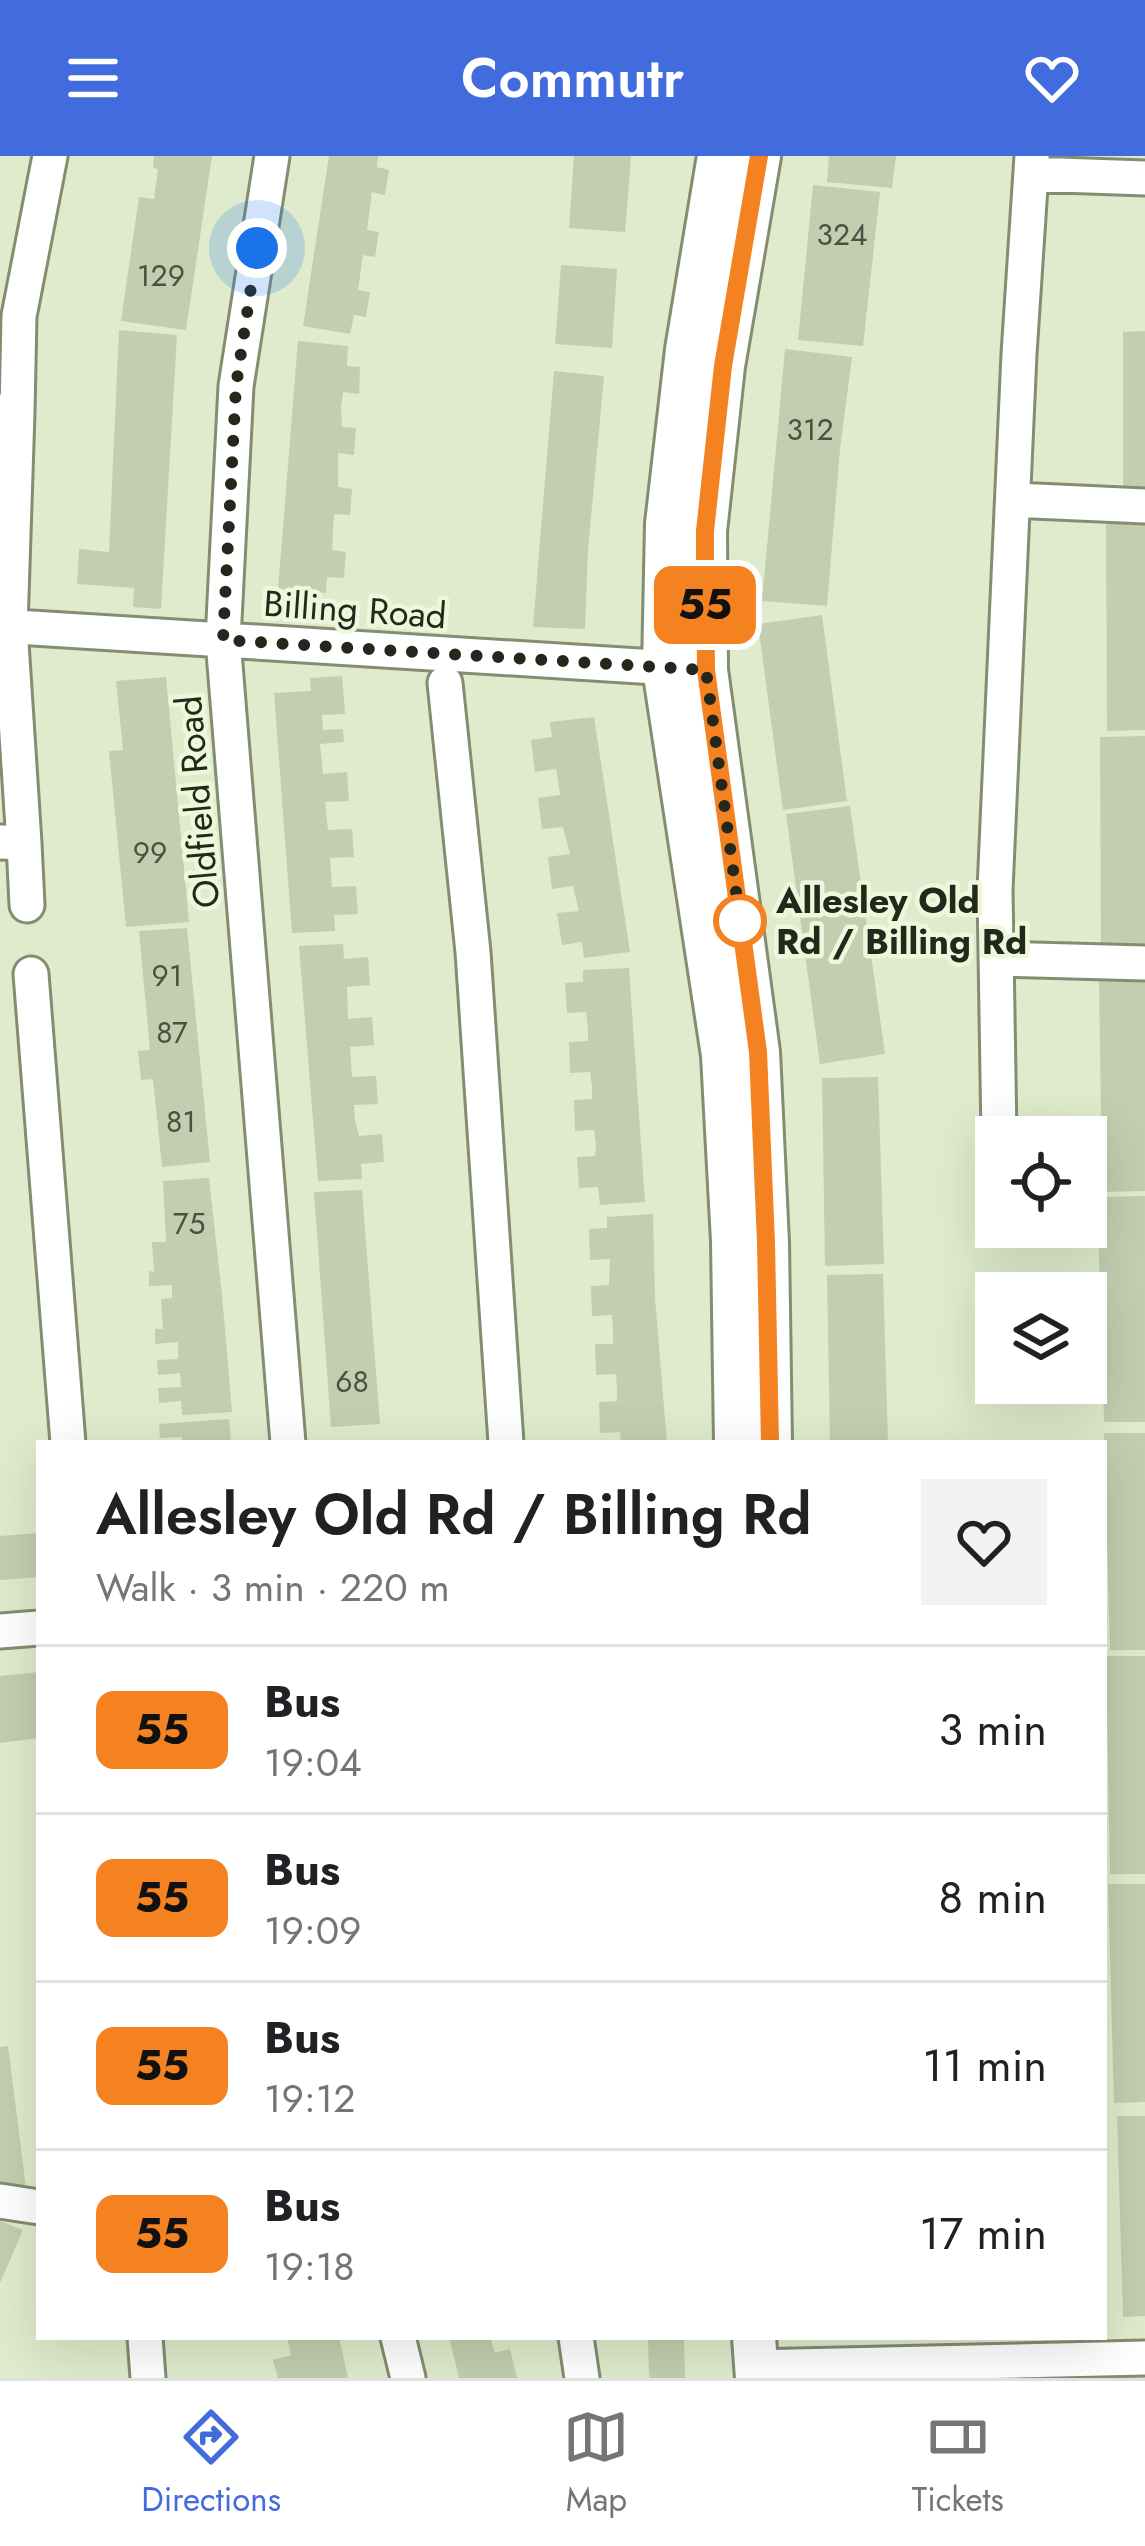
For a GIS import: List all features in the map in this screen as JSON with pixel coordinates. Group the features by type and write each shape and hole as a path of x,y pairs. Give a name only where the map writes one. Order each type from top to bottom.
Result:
{"main road":[{"path":"719,156 687,350 667,524 722,1055 733,1241 736,1440"},
{"path":"759,156 723,366 685,669 758,1052 770,1440"}],"street":[{"path":"27,905 12,843 5,627 8,412 20,316 50,156"},
{"name":"Oldfield Road","path":"272,156 236,386 223,640 288,1440"},
{"path":"999,1116 995,890 1032,165 1145,178"},
{"path":"1013,500 1145,506"},
{"name":"Billing Road","path":"5,627 685,669"},
{"path":"445,683 473,952 506,1440"},
{"path":"996,959 1145,963"},
{"path":"31,974 68,1440"},
{"path":"0,1631 36,1628"},
{"path":"0,2201 36,2207"},
{"path":"145,2340 148,2378"},
{"path":"399,2340 408,2378"},
{"path":"577,2340 582,2378"},
{"path":"768,2360 1145,2358"}],"building":[{"path":"154,156 212,156 186,330 121,321 139,197 154,199 158,169 153,168"},
{"path":"329,156 378,156 377,167 389,170 385,195 372,192 367,230 379,232 375,257 363,255 358,290 370,292 366,317 354,315 350,334 303,326"},
{"path":"574,156 631,156 625,232 569,228"},
{"path":"829,156 896,156 892,188 827,182"},
{"path":"813,185 880,192 863,346 798,340"},
{"path":"561,265 617,269 612,348 555,344"},
{"path":"119,330 177,335 161,609 133,607 134,588 77,584 79,549 109,552"},
{"path":"1145,331 1145,496 1123,496 1123,332"},
{"path":"298,341 348,346 347,366 360,367 359,394 343,392 341,408 342,427 356,428 354,455 338,453 338,487 352,489 350,515 334,514 332,550 346,552 344,578 327,577 326,593 278,589"},
{"path":"785,349 852,357 827,606 762,601"},
{"path":"554,371 604,376 585,629 533,627"},
{"path":"1106,512 1145,512 1145,730 1107,731"},
{"path":"822,615 847,801 783,810 758,624"},
{"path":"342,676 345,714 322,715 323,730 343,729 344,742 320,744 323,774 347,772 349,801 325,802 328,830 352,829 354,857 330,858 332,887 356,886 358,914 334,915 335,931 292,933 274,693 311,691 310,678"},
{"path":"166,677 189,922 126,927 109,751 123,750 116,681"},
{"path":"594,717 630,952 584,958 582,942 562,945 557,913 579,911 573,886 552,889 548,857 570,854 563,827 542,829 538,798 560,795 556,769 535,772 531,740 552,737 550,722"},
{"path":"1145,736 1145,954 1101,956 1100,737"},
{"path":"850,806 885,1054 820,1064 786,814"},
{"path":"187,928 210,1162 162,1167 153,1079 141,1080 138,1051 150,1050 139,931"},
{"path":"343,944 344,959 368,957 370,985 347,987 348,1019 372,1017 374,1045 350,1047 352,1077 376,1076 378,1104 354,1105 355,1120 359,1136 382,1134 384,1162 361,1164 362,1179 318,1181 299,946"},
{"path":"629,968 645,1202 600,1205 598,1187 579,1188 577,1157 595,1156 596,1145 594,1130 575,1131 574,1100 592,1099 592,1087 590,1072 570,1073 569,1042 588,1041 588,1029 586,1012 567,1013 565,983 583,982 583,970"},
{"path":"1145,973 1145,1191 1107,1192 1099,975"},
{"path":"878,1077 884,1264 825,1266 822,1078"},
{"path":"209,1178 232,1412 182,1415 181,1401 159,1403 158,1388 181,1387 180,1373 158,1375 157,1360 178,1359 178,1342 155,1344 155,1329 163,1329 161,1299 172,1298 172,1285 149,1286 149,1271 154,1272 152,1242 166,1242 163,1181"},
{"path":"362,1190 380,1424 331,1427 314,1192"},
{"path":"1145,1196 1145,1422 1104,1422 1107,1272 1099,1272 1099,1248 1107,1248 1107,1197"},
{"path":"653,1214 667,1440 621,1440 620,1432 600,1433 599,1402 617,1401 617,1388 616,1374 596,1375 595,1344 613,1344 613,1332 612,1315 592,1316 591,1286 609,1285 610,1259 590,1260 589,1229 607,1228 607,1217"},
{"path":"883,1274 888,1440 830,1440 827,1275"},
{"path":"229,1419 231,1440 160,1438 159,1424"},
{"path":"1104,1433 1145,1433 1145,1650 1110,1650"},
{"path":"36,1533 36,1577 0,1580 0,1536"},
{"path":"1107,1656 1145,1656 1145,1874 1110,1874"},
{"path":"36,1672 36,1738 0,1743 0,1676"},
{"path":"1108,1884 1145,1884 1145,2102 1114,2103"},
{"path":"8,2046 26,2188 0,2191 0,2047"},
{"path":"1117,2116 1145,2116 1145,2316 1123,2317"},
{"path":"0,2221 23,2230 0,2283"},
{"path":"288,2340 340,2340 348,2378 278,2378 273,2360 291,2355"},
{"path":"450,2340 491,2340 495,2353 510,2349 517,2378 459,2378"},
{"path":"648,2340 684,2340 685,2378 649,2378"}],"bus line":[{"name":"55","path":"759,156 723,366 705,531 705,577 706,670 758,1052 770,1440"}],"place":[{"name":"Allesley Old Rd / Billing Rd","path":"740,921"}],"route":[{"path":"257,248 236,386 223,640 706,670 740,921"}]}
